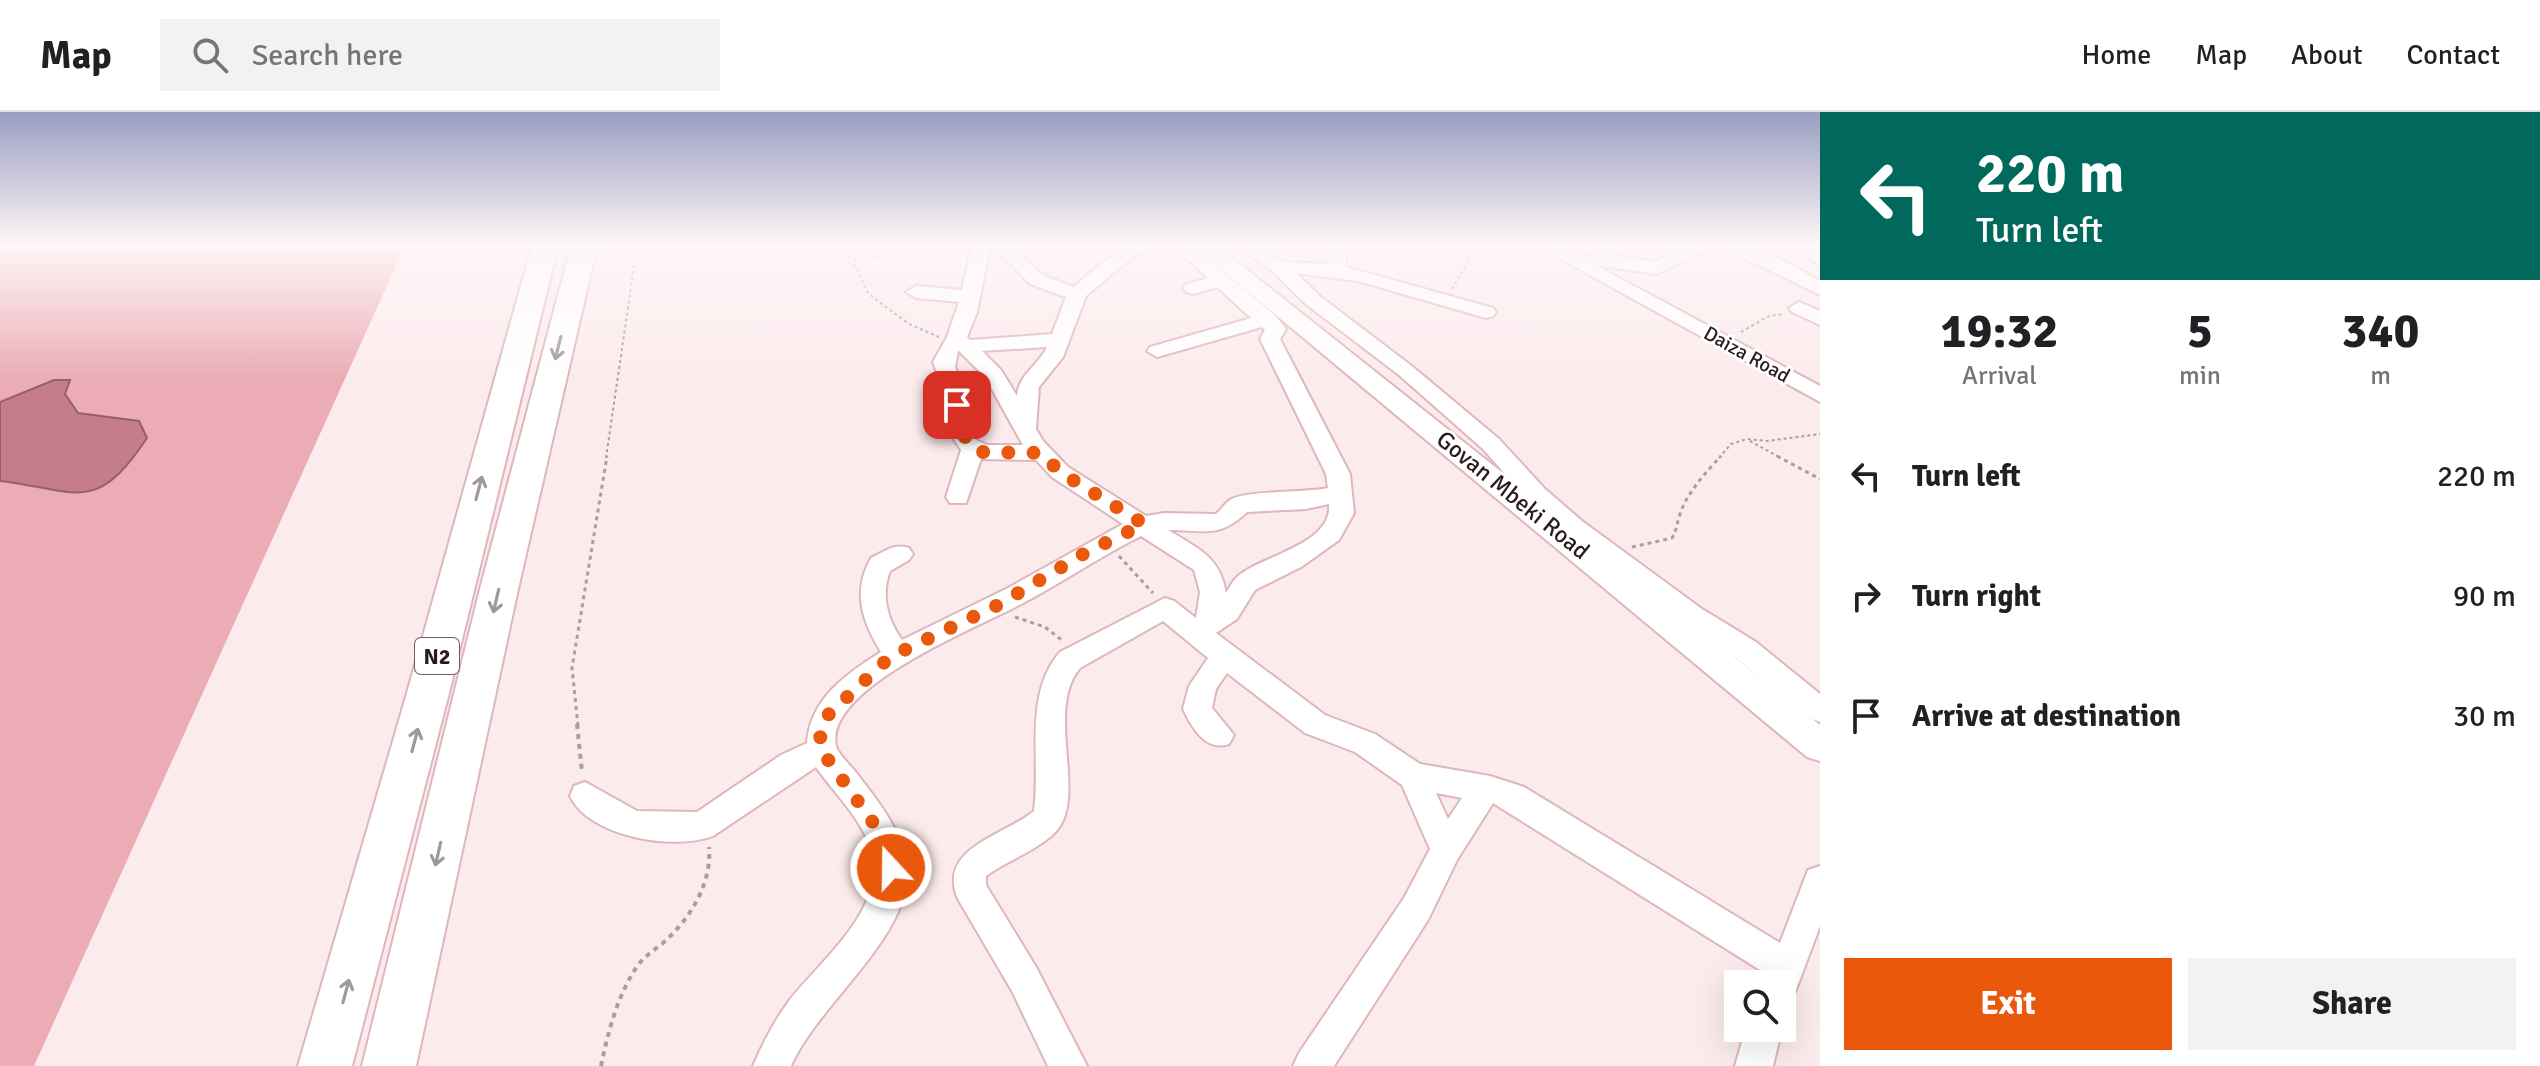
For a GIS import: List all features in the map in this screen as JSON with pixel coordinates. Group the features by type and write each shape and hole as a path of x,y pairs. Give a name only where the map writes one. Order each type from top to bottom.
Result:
{"highway":[{"name":"N2","path":"325,1066 428,693 533,291"},
{"name":"N2","path":"389,1066 499,589 573,291"}],"main road":[{"name":"Govan Mbeki Road","path":"1259,291 1820,746"}],"street":[{"path":"971,291 959,342 944,361 967,444 973,449 990,453 1041,453"},
{"path":"1067,291 1077,294"},
{"path":"1027,428 1028,386 1051,360 1077,294 1081,291"},
{"path":"1204,630 1228,612 1246,583 1292,561 1330,534 1340,521 1342,493 1336,468 1315,433 1271,341 1270,337 1277,331 1235,291"},
{"path":"1307,291 1314,301 1406,371 1491,444 1556,513 1693,616 1757,658 1820,710"},
{"path":"1423,291 1486,312"},
{"name":"Daiza Road","path":"1631,291 1820,395"},
{"path":"916,292 970,297"},
{"path":"1423,314 1441,298"},
{"path":"1799,308 1820,319"},
{"path":"1157,351 1268,319"},
{"path":"959,342 1059,340"},
{"path":"959,342 994,374 1041,453 1060,472 1203,564 1213,593 1204,630"},
{"path":"958,497 973,449"},
{"path":"772,1066 785,1038 881,911 890,881 891,868 883,841 821,750 819,741 823,722 833,707 877,666 897,653 1000,604 1144,524 1178,520 1217,522 1226,519 1233,508 1242,504 1306,501 1342,493"},
{"path":"897,653 876,624 873,586 880,565 900,554"},
{"path":"1068,1066 1024,979 970,888 969,871 1049,816 1056,679 1065,664 1165,608 1204,630 1225,655 1300,715 1365,743 1413,776 1513,797 1775,970"},
{"path":"1219,735 1197,709 1203,686 1225,655"},
{"path":"585,796 607,812 635,825 702,826 792,764 821,750"},
{"path":"1413,776 1446,850"},
{"path":"1312,1066 1416,909 1446,850 1485,789"},
{"path":"1786,970 1820,881"},
{"path":"1754,1066 1760,1042"}],"path":[{"path":"585,796 574,712 572,668 631,291"},
{"path":"867,291 909,324 959,342"},
{"path":"1441,298 1447,291"},
{"path":"1723,340 1769,316 1799,308"},
{"path":"958,416 986,413 1007,394"},
{"path":"1614,555 1635,545 1672,538 1679,526 1680,514 1703,476 1731,444 1747,439 1767,441 1820,434"},
{"path":"1747,439 1820,479"},
{"path":"1104,544 1113,549 1125,570 1139,578 1165,608"},
{"path":"1000,604 1014,616 1045,627 1062,641 1091,649"},
{"path":"601,1066 609,1026 637,965 669,937 692,908 706,881 710,852 702,826"}],"shaded area":[{"path":"0,291 385,291 34,1066 0,1066"},
{"path":"54,380 70,380 65,394 78,413 139,421 147,438 129,463 113,479 98,488 67,492 0,481 0,402"}],"route":[{"path":"891,868 888,853 872,821 821,750 820,732 833,707 890,657 1000,604 1085,553 1144,524 1060,472 1041,453 983,452 970,447 960,427 957,405"}]}
